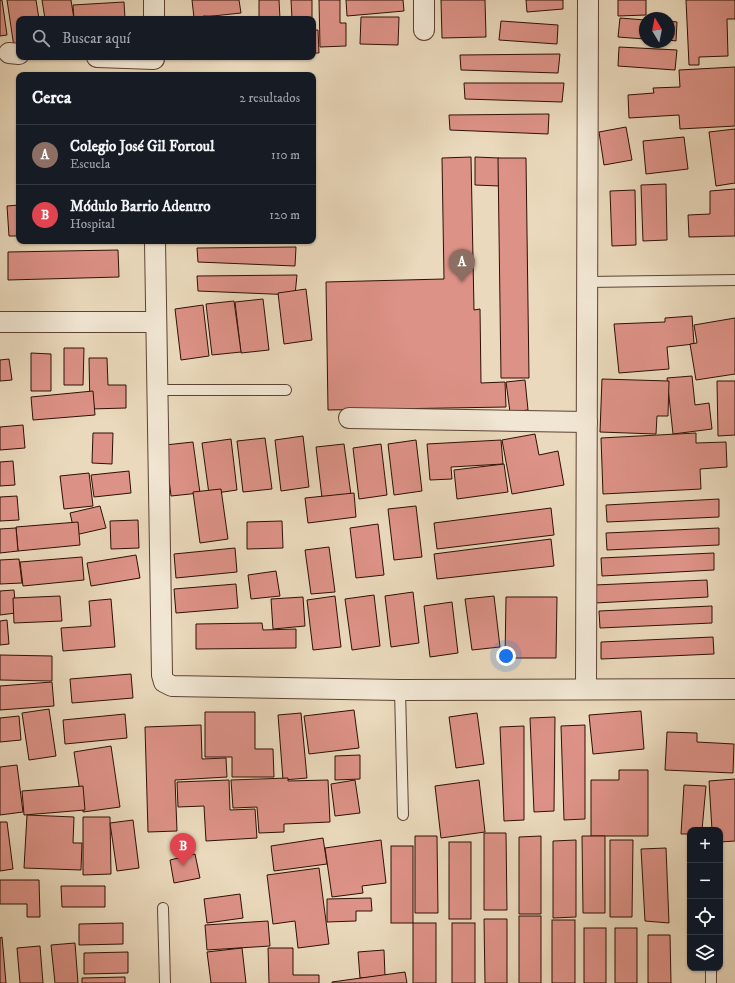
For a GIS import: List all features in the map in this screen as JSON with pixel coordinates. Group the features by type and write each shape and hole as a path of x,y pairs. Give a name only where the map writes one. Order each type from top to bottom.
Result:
{"street":[{"path":"154,0 154,16"},
{"path":"424,0 424,30"},
{"path":"586,688 588,0"},
{"path":"121,60 154,64"},
{"path":"155,244 156,390 162,675 164,682 172,686 400,690 586,688 735,689"},
{"path":"0,322 155,322"},
{"path":"349,418 587,422"}],"lane":[{"path":"587,282 735,280"},
{"path":"156,390 286,390"},
{"path":"400,690 403,815"},
{"path":"163,908 165,983"},
{"path":"711,971 711,983"}],"building":[{"path":"0,0 2,0 7,35 0,36"},
{"path":"7,0 36,0 39,16 16,16 16,47 14,47"},
{"path":"42,0 71,0 74,16 45,16"},
{"path":"192,0 239,0 241,13 213,16 194,16"},
{"path":"259,0 279,0 280,16 259,16"},
{"path":"291,0 312,0 312,16 292,16"},
{"path":"319,0 340,0 340,23 346,23 346,46 320,47"},
{"path":"346,0 403,0 404,11 347,16"},
{"path":"441,0 485,0 486,37 442,38"},
{"path":"526,0 563,0 563,9 527,12"},
{"path":"618,0 646,0 646,12 639,12 639,15 618,16"},
{"path":"686,0 735,0 735,19 727,19 728,56 699,57 699,65 689,65"},
{"path":"124,2 125,16 74,16 73,5"},
{"path":"361,17 399,17 398,45 360,44"},
{"path":"620,18 639,20 639,39 618,37"},
{"path":"501,21 558,25 557,44 499,40"},
{"path":"675,22 677,22 675,41"},
{"path":"316,30 318,30 319,53 316,53"},
{"path":"619,47 677,50 675,70 618,66"},
{"path":"560,54 558,73 461,70 460,55"},
{"path":"735,67 735,126 680,129 679,115 629,118 628,95 654,93 653,88 680,87 679,70"},
{"path":"464,83 564,83 562,102 465,99"},
{"path":"549,114 548,134 450,130 449,115"},
{"path":"626,127 632,160 604,165 599,132"},
{"path":"735,129 735,183 716,186 709,132"},
{"path":"684,137 688,169 646,174 643,141"},
{"path":"471,157 474,310 480,309 481,383 505,382 506,407 328,410 326,282 444,279 442,158"},
{"path":"475,157 499,158 499,186 475,185"},
{"path":"498,158 526,158 529,378 501,378"},
{"path":"666,184 667,240 643,241 641,185"},
{"path":"735,189 735,236 689,237 688,215 710,214 710,191"},
{"path":"635,190 636,245 612,246 610,191"},
{"path":"16,205 16,236 9,236 7,206"},
{"path":"296,247 295,266 198,262 197,248"},
{"path":"118,250 119,277 8,280 8,252"},
{"path":"297,275 295,295 198,291 197,276"},
{"path":"306,289 312,340 284,344 278,293"},
{"path":"263,299 269,350 241,353 235,302"},
{"path":"234,301 241,352 212,355 206,304"},
{"path":"203,305 209,356 181,360 175,309"},
{"path":"692,316 694,344 667,347 669,369 619,373 614,324 665,322 665,318"},
{"path":"735,318 735,374 696,380 690,344 697,343 694,325"},
{"path":"64,348 84,348 83,385 64,385"},
{"path":"31,353 51,354 51,391 31,391"},
{"path":"89,358 107,358 108,385 126,385 126,408 90,409"},
{"path":"9,359 12,380 0,381 0,360"},
{"path":"692,376 695,405 709,403 712,429 673,434 667,378"},
{"path":"602,379 669,381 668,416 657,416 656,434 600,432"},
{"path":"525,380 528,410 510,412 506,382"},
{"path":"717,381 735,381 735,435 718,436"},
{"path":"93,391 95,415 33,420 31,397"},
{"path":"23,425 25,448 0,450 0,427"},
{"path":"93,433 113,433 112,464 92,463"},
{"path":"696,433 696,443 726,442 727,467 700,469 701,489 603,494 601,438"},
{"path":"535,434 539,455 558,451 564,485 512,494 502,440"},
{"path":"303,436 309,487 281,491 275,440"},
{"path":"265,438 272,489 243,492 237,441"},
{"path":"231,439 237,490 209,494 202,443"},
{"path":"416,440 422,491 394,495 388,444"},
{"path":"501,440 503,464 451,467 452,479 430,480 427,444"},
{"path":"193,442 200,493 171,496 165,445"},
{"path":"344,444 351,495 322,498 316,447"},
{"path":"381,444 387,495 359,499 353,448"},
{"path":"13,461 15,485 0,486 0,462"},
{"path":"504,464 508,492 457,499 454,470"},
{"path":"129,471 131,493 94,497 91,475"},
{"path":"89,473 93,506 64,509 60,476"},
{"path":"221,489 228,539 200,543 193,492"},
{"path":"354,493 356,517 308,523 305,498"},
{"path":"17,496 19,520 0,521 0,497"},
{"path":"719,499 719,517 607,522 606,505"},
{"path":"100,506 106,528 75,535 70,513"},
{"path":"416,506 422,557 394,560 388,509"},
{"path":"551,508 554,535 437,549 434,523"},
{"path":"138,520 139,548 111,549 110,521"},
{"path":"282,521 283,548 247,549 247,522"},
{"path":"78,522 80,545 18,551 16,527"},
{"path":"378,524 384,575 356,578 350,528"},
{"path":"16,528 18,551 0,553 0,529"},
{"path":"719,528 719,545 607,550 606,533"},
{"path":"551,539 554,566 437,579 434,554"},
{"path":"329,547 335,592 311,594 305,550"},
{"path":"235,548 237,572 176,578 174,554"},
{"path":"714,553 714,570 602,576 601,558"},
{"path":"136,555 140,578 91,586 87,563"},
{"path":"82,557 84,580 23,586 20,562"},
{"path":"19,559 22,583 0,584 0,560"},
{"path":"276,571 280,596 251,599 248,575"},
{"path":"707,580 708,597 595,603 595,585"},
{"path":"236,584 238,608 176,613 174,589"},
{"path":"14,590 16,613 0,615 0,591"},
{"path":"413,592 419,643 391,647 385,596"},
{"path":"374,595 380,646 352,650 345,599"},
{"path":"60,596 62,621 14,623 13,598"},
{"path":"335,596 341,647 313,650 307,600"},
{"path":"494,596 500,647 472,650 465,599"},
{"path":"303,597 305,626 273,629 271,599"},
{"path":"506,597 557,597 556,658 505,658"},
{"path":"111,599 115,647 63,651 61,628 91,626 89,601"},
{"path":"452,602 458,653 430,657 424,606"},
{"path":"712,606 712,623 600,628 599,611"},
{"path":"7,620 9,644 0,645 0,621"},
{"path":"262,623 263,630 296,629 296,648 196,649 196,624"},
{"path":"713,637 714,654 601,659 601,642"},
{"path":"0,655 52,656 52,681 0,680"},
{"path":"131,674 133,698 72,703 70,679"},
{"path":"52,682 54,706 0,710 0,686"},
{"path":"49,709 56,756 29,760 22,713"},
{"path":"354,710 359,748 309,754 304,716"},
{"path":"641,711 644,749 593,754 589,715"},
{"path":"205,712 255,712 255,749 273,749 274,777 232,777 232,757 205,757"},
{"path":"301,713 307,778 283,780 278,715"},
{"path":"477,713 484,764 456,768 449,717"},
{"path":"125,714 127,738 65,744 63,720"},
{"path":"19,716 21,740 0,742 0,718"},
{"path":"555,717 554,811 534,812 530,718"},
{"path":"201,725 202,759 226,758 227,777 175,780 177,831 148,832 145,727"},
{"path":"585,725 585,819 564,820 561,726"},
{"path":"524,726 524,820 504,821 500,727"},
{"path":"667,732 697,733 697,742 734,744 733,773 665,770"},
{"path":"111,746 120,807 83,812 74,752"},
{"path":"360,755 360,779 335,780 335,756"},
{"path":"17,765 23,812 0,815 0,767"},
{"path":"619,770 648,770 648,836 591,836 591,780 619,780"},
{"path":"288,778 288,781 328,780 330,822 284,824 284,832 259,833 257,807 233,808 231,780"},
{"path":"735,779 735,841 723,842 723,827 712,827 709,781"},
{"path":"229,780 230,810 255,809 257,838 206,841 204,806 178,807 177,782"},
{"path":"355,780 360,813 335,816 331,784"},
{"path":"479,780 485,832 441,838 435,786"},
{"path":"684,785 706,786 702,827 687,827 687,834 681,834"},
{"path":"83,786 85,810 24,815 22,791"},
{"path":"27,815 74,817 73,843 82,843 81,870 24,868"},
{"path":"83,817 110,817 111,874 83,875"},
{"path":"133,820 139,868 117,871 110,823"},
{"path":"0,822 7,822 13,869 0,871"},
{"path":"484,833 506,833 507,910 484,910"},
{"path":"415,836 437,836 438,913 415,913"},
{"path":"541,836 541,914 519,914 519,837"},
{"path":"582,836 605,836 605,913 583,913"},
{"path":"323,838 327,864 274,871 271,846"},
{"path":"381,840 386,883 362,886 363,893 332,897 325,848"},
{"path":"576,840 576,917 553,918 553,841"},
{"path":"610,840 633,840 632,917 610,917"},
{"path":"449,842 471,842 471,919 449,919"},
{"path":"391,846 413,846 413,923 391,923"},
{"path":"666,848 669,923 645,921 641,849"},
{"path":"195,854 200,878 174,883 170,860"},
{"path":"319,868 329,944 298,948 295,921 273,924 267,875"},
{"path":"0,880 39,880 40,917 27,917 27,904 0,904"},
{"path":"61,886 105,886 105,907 62,907"},
{"path":"240,894 243,918 207,923 204,899"},
{"path":"371,898 372,911 356,911 356,921 327,922 327,899"},
{"path":"519,916 541,916 541,983 519,983"},
{"path":"484,919 507,919 507,983 485,983"},
{"path":"552,920 575,920 575,983 552,983"},
{"path":"268,921 270,946 207,950 205,925"},
{"path":"123,923 123,944 79,945 79,924"},
{"path":"413,923 436,923 436,983 413,983"},
{"path":"452,923 475,923 475,983 452,983"},
{"path":"584,928 606,928 606,983 584,983"},
{"path":"615,928 637,928 637,983 615,983"},
{"path":"648,935 670,935 671,983 648,983"},
{"path":"2,937 6,983 0,983 0,938"},
{"path":"75,943 78,983 55,983 51,945"},
{"path":"40,946 43,983 20,983 17,948"},
{"path":"242,948 246,983 211,983 207,952"},
{"path":"268,948 293,948 293,975 319,975 319,983 269,983"},
{"path":"384,950 385,976 360,978 358,952"},
{"path":"128,952 128,973 84,974 84,953"},
{"path":"405,972 407,983 332,983 332,982"},
{"path":"125,977 125,983 82,983 82,978"}],"place":[{"name":"Colegio José Gil Fortoul","path":"462,282"},
{"name":"Módulo Barrio Adentro","path":"183,866"}]}
